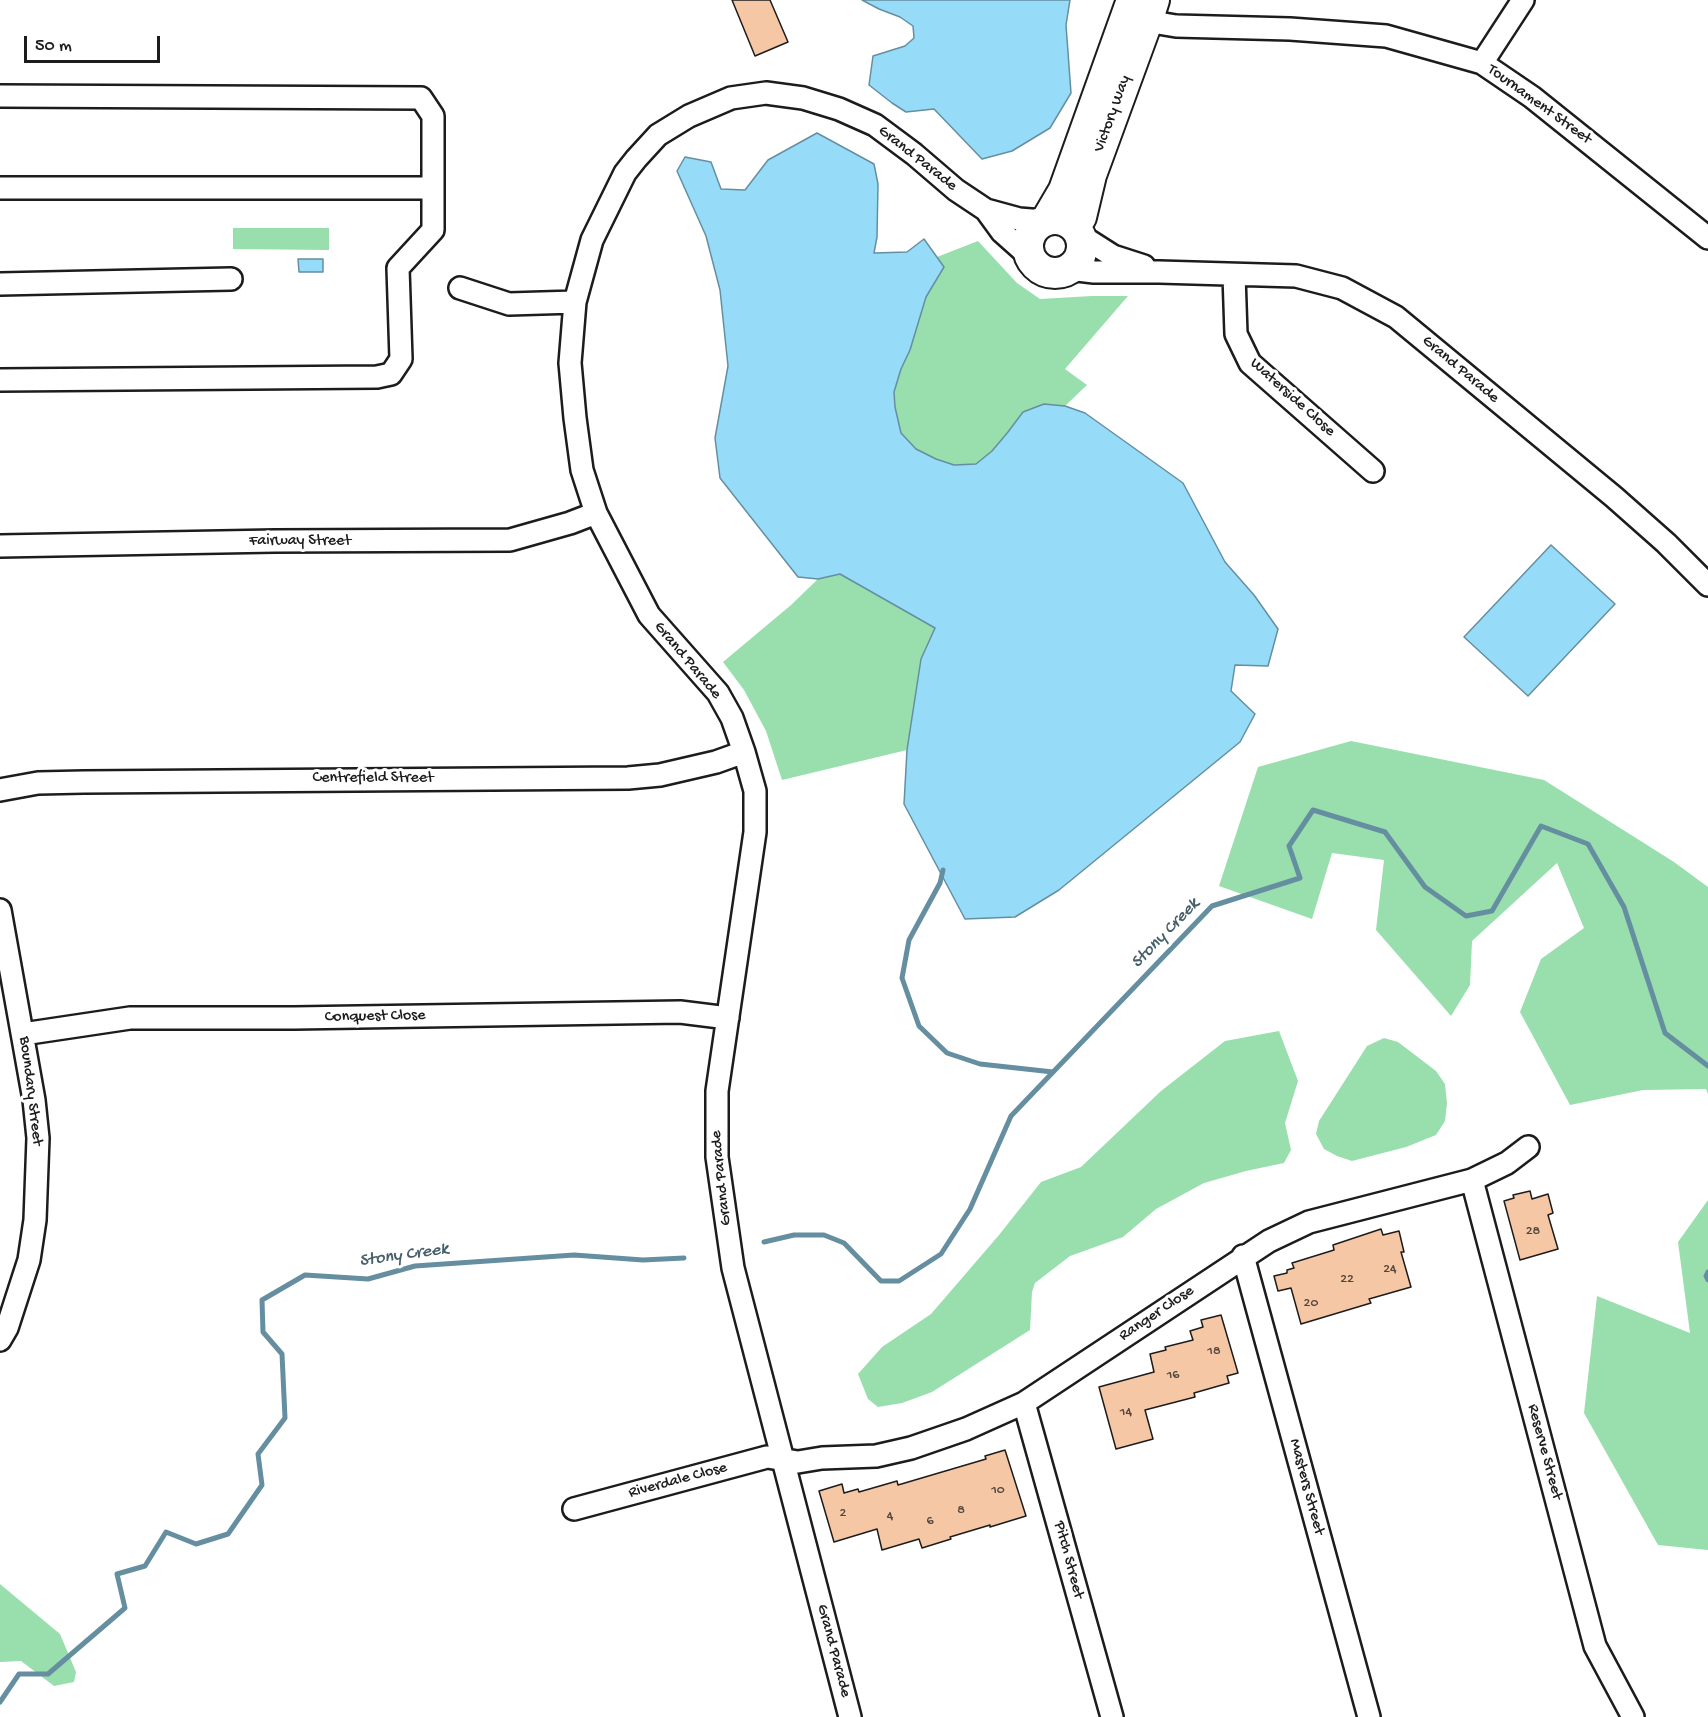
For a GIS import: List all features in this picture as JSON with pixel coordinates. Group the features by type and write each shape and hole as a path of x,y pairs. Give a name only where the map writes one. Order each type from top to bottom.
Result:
{"street":[{"path":"1482,63 1523,0"},
{"name":"Tournament Street","path":"1140,10 1176,26 1290,28 1386,36 1482,63 1532,97 1708,238"},
{"name":"Victory Way","path":"1061,226 1064,190 1140,10"},
{"name":"Grand Parade","path":"850,1717 733,1268 717,1157 717,1091 755,832 755,791 732,718 718,693 649,615 596,513 582,470 575,418 570,363 575,302 592,240 625,173 658,135 689,116 731,98 766,93 803,98 839,109 875,125 956,190 986,210 1019,219 1061,226 1113,255 1159,272"},
{"path":"0,96 421,98 433,116 433,230 398,268 401,359 391,374 377,377 0,380"},
{"path":"0,189 433,188"},
{"name":"Grand Parade","path":"986,210 1002,232 1029,256"},
{"path":"1061,226 1082,244 1081,254 1076,262 1069,269 1061,272 1051,273 1042,270 1029,256 1029,237 1033,229 1061,226"},
{"name":"Grand Parade","path":"1069,269 1094,272 1296,276 1342,288 1396,317 1614,497 1666,543 1708,585"},
{"name":"Waterside Close","path":"1234,275 1236,334 1250,363 1373,471"},
{"path":"0,284 231,279"},
{"path":"460,288 509,304 575,302"},
{"name":"Fairway Street","path":"0,546 510,540 596,513"},
{"name":"Centrefield Street","path":"0,790 38,783 84,782 628,778 660,775 716,762 744,752"},
{"name":"Boundary Street","path":"0,910 23,1034 38,1138 35,1220 29,1260 8,1328 0,1340"},
{"name":"Conquest Close","path":"23,1034 130,1018 680,1012 728,1018"},
{"name":"Ranger Close","path":"782,1459 798,1462 822,1458 876,1456 911,1448 966,1429 1024,1403 1269,1241 1309,1222 1472,1180 1507,1163 1528,1147"},
{"name":"Reserve Street","path":"1472,1180 1595,1646 1634,1717"},
{"name":"Masters Street","path":"1244,1256 1369,1717"},
{"name":"Pitch Street","path":"1024,1403 1112,1717"},
{"name":"Riverdale Close","path":"574,1509 767,1457 782,1459"}],"green space":[{"path":"233,228 329,228 329,250 233,249"},
{"path":"978,241 1017,283 1040,299 1128,296 1065,369 1087,385 1065,406 1044,404 1023,412 992,451 976,464 954,465 916,449 901,433 894,392 926,297 944,267 937,257"},
{"path":"840,574 935,628 921,659 907,750 782,780 766,731 744,690 723,662 791,605 818,579"},
{"path":"1351,741 1544,780 1674,862 1708,887 1708,1094 1706,1089 1643,1090 1570,1105 1520,1012 1541,959 1584,928 1557,863 1472,941 1470,985 1451,1016 1376,930 1384,860 1332,853 1312,919 1219,886 1258,767"},
{"path":"1279,1031 1298,1081 1285,1123 1291,1150 1284,1163 1204,1183 1156,1209 1123,1237 1070,1256 1035,1283 1032,1292 1030,1330 932,1392 902,1403 878,1407 868,1399 858,1374 882,1347 931,1314 1041,1182 1081,1167 1161,1091 1225,1041"},
{"path":"1384,1038 1398,1042 1436,1071 1445,1084 1447,1103 1445,1121 1436,1135 1406,1147 1352,1161 1324,1149 1316,1134 1319,1121 1367,1046"},
{"path":"1708,1200 1708,1550 1658,1545 1584,1413 1597,1296 1690,1333 1678,1242"},
{"path":"0,1584 60,1634 76,1672 74,1682 54,1686 21,1661 0,1662"}],"water":[{"path":"862,0 1070,0 1066,25 1071,93 1050,128 1012,151 982,159 934,109 906,112 869,85 873,56 905,46 914,38 913,26 900,17"},
{"path":"817,133 874,164 878,184 877,237 874,253 907,252 924,239 944,267 926,297 894,392 901,433 916,449 936,459 954,465 976,464 992,451 1023,412 1044,404 1065,406 1085,413 1183,483 1225,562 1254,595 1278,629 1268,666 1235,665 1231,691 1255,714 1240,742 1059,890 1015,917 965,919 904,804 907,750 921,659 935,628 840,574 818,579 798,577 720,478 715,438 728,366 720,290 706,236 677,171 685,157 711,162 721,189 745,190 768,160"},
{"path":"298,259 323,259 323,272 299,272"},
{"path":"1551,545 1615,604 1528,696 1464,637"}],"building":[{"path":"732,0 770,0 788,42 755,56"},
{"path":"1530,1191 1532,1199 1548,1194 1553,1213 1548,1215 1558,1249 1520,1260 1504,1201 1514,1198 1513,1195"},
{"path":"1381,1229 1383,1235 1399,1231 1404,1252 1401,1252 1411,1287 1369,1299 1371,1303 1301,1324 1291,1288 1278,1291 1274,1276 1287,1273 1287,1270 1294,1268 1292,1263 1334,1250 1333,1245"},
{"path":"1221,1315 1238,1373 1227,1376 1229,1383 1194,1393 1195,1397 1145,1410 1153,1439 1116,1449 1099,1387 1154,1372 1150,1354 1166,1350 1165,1347 1193,1340 1190,1331 1203,1327 1201,1320"},
{"path":"1005,1450 1026,1516 950,1537 951,1539 922,1548 919,1539 882,1550 877,1529 834,1542 819,1491 842,1484 844,1493 858,1489 859,1492 897,1481 898,1485 986,1459 985,1456"}],"waterway":[{"name":"Stony Creek","path":"764,1242 794,1235 824,1235 844,1243 881,1281 899,1281 941,1254 970,1209 1011,1116 1212,906 1300,878 1289,846 1313,810 1385,832 1425,887 1466,916 1492,911 1541,826 1588,844 1624,907 1665,1033 1708,1066"},
{"path":"943,870 940,883 909,940 902,978 919,1026 947,1053 980,1064 1053,1072"},
{"name":"Stony Creek","path":"0,1702 19,1674 48,1674 125,1608 117,1574 145,1566 166,1532 196,1544 228,1534 262,1485 258,1454 285,1418 282,1354 263,1332 262,1300 305,1275 368,1279 415,1266 574,1255 643,1260 684,1258"},
{"name":"Stony Creek","path":"1708,1272 1706,1276 1708,1280"}]}
